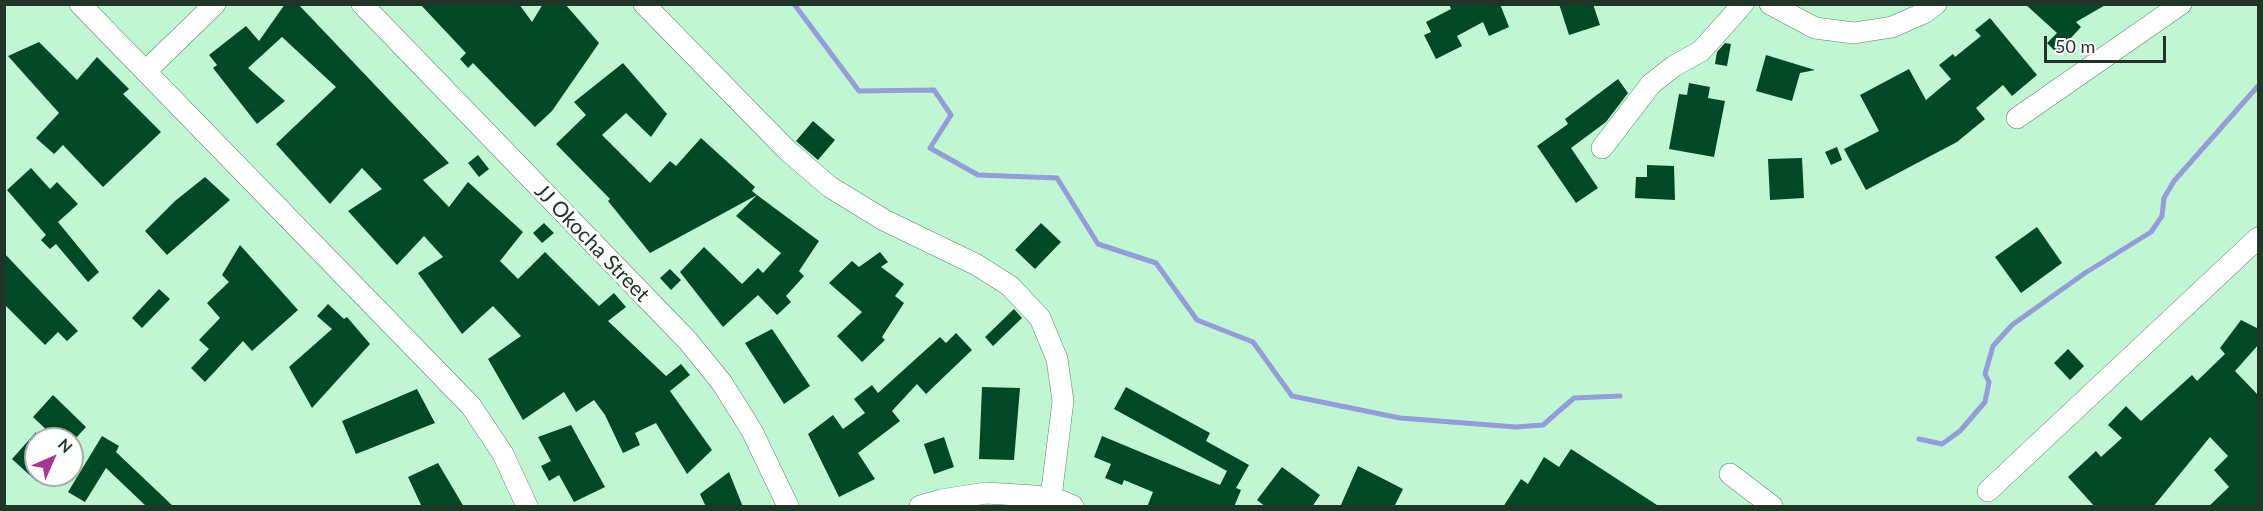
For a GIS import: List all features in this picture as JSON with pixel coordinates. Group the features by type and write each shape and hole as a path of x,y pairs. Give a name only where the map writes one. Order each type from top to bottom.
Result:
{"street":[{"path":"80,4 471,406 503,453 527,507"},
{"path":"146,71 215,4"},
{"name":"JJ Okocha Street","path":"362,4 688,341 722,383 752,431 788,507"},
{"path":"644,4 788,151 830,187 884,219 985,270 1010,286 1040,318 1058,359 1063,401 1051,496"},
{"path":"1602,148 1651,84 1674,66 1701,51 1743,4"},
{"path":"1770,4 1815,28 1854,33 1892,27 1924,13 1936,4"},
{"path":"2017,118 2181,4"},
{"path":"1988,491 2259,237"},
{"path":"1730,474 1772,507"},
{"path":"920,507 941,500 986,493 1051,496 1073,507"}],"building":[{"path":"285,4 298,4 449,163 423,180 449,207 468,182 523,232 500,261 518,279 545,252 599,306 614,293 626,307 608,321 666,376 681,364 690,375 670,391 712,450 687,474 656,423 635,433 640,445 623,453 605,415 594,400 576,412 564,392 523,420 488,359 521,336 493,306 462,334 418,273 443,257 424,236 397,265 348,211 382,189 362,168 330,204 276,144 336,87 282,37 248,68 285,101 257,124 213,68 217,65 209,55 246,26 259,41"},
{"path":"420,4 519,4 532,22 543,4 565,4 599,43 552,111 535,127 473,63 468,68 460,59 466,53"},
{"path":"1449,4 1500,4 1509,27 1489,36 1483,22 1457,36 1462,46 1436,59 1424,35 1431,32 1426,22 1451,9"},
{"path":"1559,4 1593,4 1600,25 1569,35"},
{"path":"2025,4 2107,4 2076,22 2081,27 2057,53 2047,43 2057,33"},
{"path":"1990,18 2037,75 2012,96 2003,85 1976,108 1985,119 1957,142 1866,190 1844,149 1879,131 1860,95 1909,69 1926,100 1951,79 1939,65 1953,54 1955,57 1981,36 1975,30"},
{"path":"39,42 77,80 97,57 129,89 123,94 161,132 103,187 63,145 54,154 36,138 59,113 8,56"},
{"path":"1725,43 1731,44 1727,66 1715,64 1717,52"},
{"path":"1766,55 1815,70 1800,73 1792,101 1756,91"},
{"path":"623,63 667,114 651,137 626,113 602,135 650,183 670,161 676,166 701,138 755,187 752,191 757,195 650,253 608,201 610,199 556,144 586,115 574,102"},
{"path":"1618,79 1628,93 1606,122 1571,148 1598,188 1576,203 1537,146 1568,124 1565,119"},
{"path":"1689,83 1710,87 1708,98 1725,101 1714,157 1669,149 1679,94 1687,95"},
{"path":"813,121 835,140 818,160 796,141"},
{"path":"1837,147 1842,160 1831,165 1825,152"},
{"path":"478,155 489,169 479,177 468,163"},
{"path":"1802,158 1804,198 1770,200 1768,159"},
{"path":"1647,165 1674,166 1675,200 1635,198 1636,177 1647,177"},
{"path":"31,168 50,189 57,182 78,204 58,222 99,272 88,282 56,244 50,249 41,240 46,235 7,190"},
{"path":"205,177 230,200 167,255 145,231 175,201"},
{"path":"757,195 819,241 799,271 804,276 786,296 791,302 777,315 758,295 723,327 680,272 704,247 742,284 758,268 763,273 781,253 736,216"},
{"path":"544,223 554,233 542,243 533,233"},
{"path":"1041,223 1061,242 1035,269 1015,250"},
{"path":"2037,227 2062,263 2021,293 1995,257"},
{"path":"240,245 298,310 252,351 243,341 205,382 191,368 209,349 199,340 220,318 207,303 229,282 222,275"},
{"path":"880,252 888,262 881,267 904,284 895,296 904,303 882,337 885,340 862,362 837,336 862,312 829,283 852,261 859,267"},
{"path":"4,253 78,331 67,341 58,332 45,345 4,304"},
{"path":"670,269 681,280 671,290 660,278"},
{"path":"159,289 170,299 142,328 132,318"},
{"path":"328,304 344,319 347,317 370,344 312,408 289,367 332,329 317,316"},
{"path":"1014,309 1022,318 993,346 985,337"},
{"path":"2241,320 2259,329 2259,344 2235,371 2259,396 2259,507 2208,507 2229,487 2214,470 2228,456 2210,437 2153,507 2095,507 2068,477 2096,451 2101,457 2122,438 2108,425 2126,406 2141,421 2192,375 2197,381 2225,354 2220,348"},
{"path":"772,329 810,386 784,404 745,343"},
{"path":"956,333 972,350 926,394 917,384 892,411 900,421 858,453 875,479 839,497 808,434 833,415 843,429 865,413 854,399 872,385 878,393 940,337 946,343"},
{"path":"2068,349 2084,366 2070,380 2054,363"},
{"path":"982,387 1020,388 1014,460 979,459"},
{"path":"1126,387 1210,433 1206,441 1249,465 1236,488 1241,490 1234,507 1147,507 1153,492 1124,480 1122,485 1105,478 1111,464 1094,457 1102,436 1220,485 1227,471 1114,409"},
{"path":"417,389 435,423 356,454 342,421"},
{"path":"53,395 86,427 84,429 84,427 43,427 33,417"},
{"path":"571,425 605,487 574,502 559,475 549,481 541,466 551,461 538,437"},
{"path":"102,436 119,446 116,452 174,507 147,507 106,468 85,502 68,492 71,487 84,487 84,466"},
{"path":"944,437 954,467 934,474 924,444"},
{"path":"24,446 24,470 12,459"},
{"path":"1571,449 1660,507 1503,507 1521,479 1528,484 1544,457 1559,467"},
{"path":"438,463 464,507 422,507 408,477"},
{"path":"1358,466 1403,489 1394,507 1340,507"},
{"path":"1282,467 1320,495 1312,507 1266,507 1257,500"},
{"path":"729,472 743,507 706,507 700,494"}],"waterway":[{"path":"794,4 859,91 934,90 951,115 930,148 978,175 1057,178 1098,244 1156,263 1197,320 1253,342 1292,396 1400,418 1516,427 1543,425 1574,398 1620,396"},
{"path":"1919,439 1942,444 1960,431 1985,402 1989,382 1985,374 1993,346 2012,325 2085,273 2151,232 2162,216 2164,198 2174,181 2258,86"}]}
